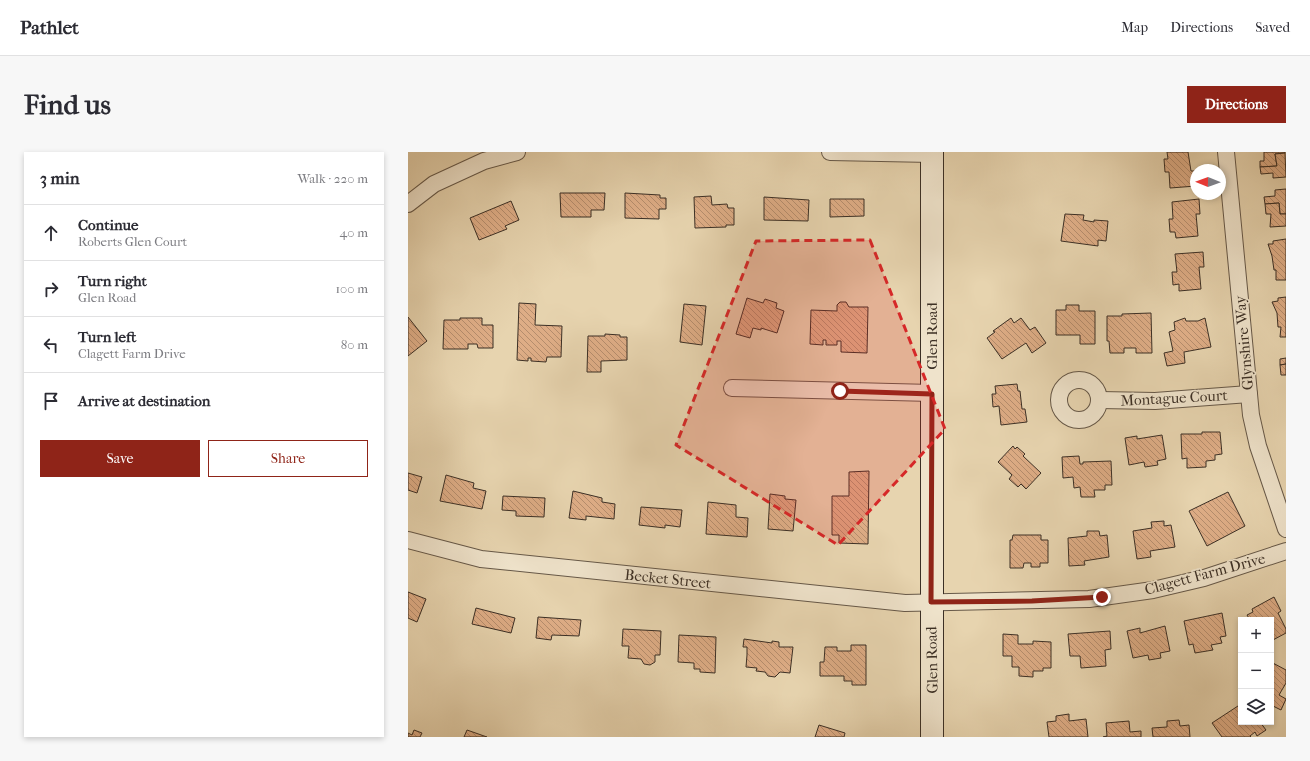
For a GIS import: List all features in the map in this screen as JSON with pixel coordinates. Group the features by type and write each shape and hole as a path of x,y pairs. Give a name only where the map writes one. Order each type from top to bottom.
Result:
{"main road":[{"name":"Glen Road","path":"932,153 932,737"}],"street":[{"path":"408,204 434,184 484,161 517,152"},
{"path":"830,152 932,153"},
{"name":"Glynshire Way","path":"1226,152 1251,415 1258,446 1286,529"},
{"path":"732,388 932,394"},
{"name":"Montague Court","path":"1100,400 1155,401 1249,394"},
{"name":"Becket Street","path":"408,540 481,559 905,604 931,602"},
{"name":"Clagett Farm Drive","path":"931,602 1075,600 1153,590 1204,578 1286,551"}],"highlighted area":[{"path":"870,240 945,429 838,545 676,445 756,241"}],"building":[{"path":"1167,152 1188,152 1190,165 1190,186 1170,188 1169,172 1165,172 1164,159 1168,159"},
{"path":"1264,152 1285,153 1275,154 1277,166 1260,167 1260,161 1264,161"},
{"path":"1285,153 1286,177 1273,178 1273,173 1261,174 1260,167 1277,166 1275,154"},
{"path":"1286,189 1286,214 1280,214 1279,203 1265,204 1264,197 1275,196 1275,190"},
{"path":"560,193 605,193 604,210 591,210 591,217 561,217"},
{"path":"625,193 660,195 660,198 666,198 666,209 659,209 659,219 625,218"},
{"path":"711,196 712,205 727,204 728,208 734,208 734,225 726,225 726,227 695,228 694,197"},
{"path":"764,197 809,200 808,221 764,220"},
{"path":"830,199 864,199 864,216 830,217"},
{"path":"1199,200 1200,214 1196,214 1198,236 1176,238 1175,232 1170,232 1169,219 1173,219 1172,202"},
{"path":"511,201 519,220 505,226 507,229 479,240 470,218"},
{"path":"1279,203 1280,214 1286,214 1286,226 1270,227 1271,214 1266,214 1265,204"},
{"path":"1065,214 1084,215 1083,220 1094,222 1094,220 1108,221 1106,241 1098,240 1098,246 1061,241"},
{"path":"1286,239 1286,280 1276,280 1276,270 1274,270 1268,244 1273,244 1273,241"},
{"path":"1203,252 1204,267 1199,267 1201,289 1179,291 1179,284 1173,285 1172,272 1177,272 1175,254"},
{"path":"1286,297 1286,337 1280,337 1281,327 1278,327 1277,313 1272,302 1278,301 1278,298"},
{"path":"747,298 763,303 765,299 777,303 776,308 784,311 777,333 761,328 761,330 753,328 750,338 736,334"},
{"path":"840,302 846,302 849,307 868,307 867,353 841,352 841,341 837,341 837,345 826,345 826,340 823,340 823,345 810,344 811,310 837,311 837,305"},
{"path":"519,303 536,304 535,325 562,326 561,357 547,357 546,362 531,361 531,358 528,358 528,361 517,360"},
{"path":"684,304 706,306 702,345 680,342"},
{"path":"1066,305 1079,305 1079,311 1095,311 1095,344 1080,344 1080,335 1056,335 1056,310 1066,310"},
{"path":"1151,313 1152,353 1136,353 1136,348 1124,348 1124,353 1110,353 1109,341 1107,341 1107,316"},
{"path":"408,317 427,341 408,356"},
{"path":"460,318 482,318 482,325 493,325 493,348 478,348 477,344 468,344 468,349 443,349 444,320 460,320"},
{"path":"1011,318 1014,323 1021,318 1030,330 1035,327 1046,343 1032,353 1026,343 1002,359 987,338 995,332 993,331"},
{"path":"1185,318 1186,321 1198,321 1205,318 1211,347 1184,352 1185,363 1167,366 1164,353 1173,351 1169,332 1175,330 1174,322"},
{"path":"605,334 627,337 627,360 601,361 601,372 587,372 588,336 605,336"},
{"path":"1286,358 1286,364 1280,365 1280,359"},
{"path":"1286,364 1286,375 1281,375 1280,365"},
{"path":"1017,384 1018,391 1020,391 1022,409 1025,409 1027,422 1001,425 999,406 993,407 992,394 996,394 995,386"},
{"path":"1202,432 1220,432 1222,454 1215,455 1215,460 1206,461 1206,467 1187,468 1187,458 1182,459 1181,434 1202,434"},
{"path":"1162,435 1166,459 1157,461 1158,465 1145,467 1144,462 1129,465 1125,438 1137,436 1137,439"},
{"path":"1013,446 1015,449 1017,447 1025,454 1023,456 1041,473 1026,489 1021,484 1018,487 1009,479 1012,475 998,462"},
{"path":"1079,456 1080,464 1083,464 1083,462 1111,461 1112,485 1105,485 1105,490 1094,490 1095,497 1081,497 1080,487 1074,488 1073,477 1063,478 1062,457"},
{"path":"869,471 868,544 839,543 839,535 832,535 832,496 849,496 849,472"},
{"path":"408,473 422,477 417,493 408,490"},
{"path":"446,475 474,483 473,488 486,491 482,509 440,501"},
{"path":"573,491 602,498 602,502 615,504 614,519 586,516 586,520 569,518"},
{"path":"1228,492 1245,526 1207,546 1189,511"},
{"path":"770,494 785,496 785,499 796,500 793,531 768,529"},
{"path":"503,496 545,498 544,517 516,516 516,511 502,510"},
{"path":"708,502 736,505 736,517 748,518 747,537 706,534"},
{"path":"641,507 682,510 680,527 665,525 665,528 639,525"},
{"path":"1164,521 1164,526 1171,525 1175,547 1150,551 1151,557 1137,559 1133,531 1152,528 1151,522"},
{"path":"1087,531 1099,531 1100,536 1107,535 1109,557 1084,561 1085,565 1069,566 1068,538 1087,536"},
{"path":"1013,535 1041,535 1041,540 1048,540 1048,563 1040,563 1040,567 1031,567 1031,563 1024,563 1023,568 1010,568 1010,540 1012,540"},
{"path":"408,592 426,599 417,622 408,618"},
{"path":"1274,597 1281,611 1278,613 1286,629 1286,633 1274,639 1274,617 1248,617 1247,615 1253,612 1252,609"},
{"path":"476,608 515,618 511,633 472,624"},
{"path":"1222,613 1226,636 1220,637 1222,643 1211,645 1213,650 1195,653 1193,644 1189,645 1184,621"},
{"path":"538,617 581,620 579,636 552,635 551,640 536,638"},
{"path":"1165,626 1170,651 1160,653 1161,658 1149,660 1148,655 1133,658 1127,631 1140,628 1140,633"},
{"path":"623,629 661,631 660,655 655,655 655,662 650,665 644,664 641,659 628,658 629,646 622,646"},
{"path":"1110,631 1111,649 1105,650 1106,666 1081,668 1080,656 1070,656 1068,634"},
{"path":"1003,634 1018,635 1018,644 1033,644 1033,641 1051,642 1051,668 1043,668 1043,671 1033,671 1033,677 1019,676 1019,667 1012,667 1012,656 1003,656"},
{"path":"679,635 716,637 715,673 700,672 700,669 694,669 694,663 678,662"},
{"path":"744,639 772,643 772,641 779,642 779,647 793,647 790,673 780,672 775,677 768,676 765,672 756,671 757,668 746,667 747,647 743,647"},
{"path":"851,645 866,645 866,685 852,685 852,681 844,681 844,676 820,676 820,662 824,662 825,647 837,647 837,651 851,651"},
{"path":"1274,664 1286,670 1286,683 1279,695 1286,699 1281,710 1274,706"},
{"path":"1238,706 1238,725 1262,725 1266,730 1257,736 1255,732 1250,736 1251,737 1222,737 1212,723"},
{"path":"1069,714 1069,721 1086,719 1088,737 1049,737 1047,722 1056,721 1056,716"},
{"path":"1179,720 1180,726 1189,725 1190,737 1153,737 1152,728 1167,727 1167,721"},
{"path":"1129,721 1130,732 1141,731 1141,737 1103,737 1107,736 1106,723"},
{"path":"819,725 845,733 844,737 815,737"},
{"path":"414,730 422,733 420,737 408,737 408,733 412,735"},
{"path":"467,730 487,737 464,737"}],"route":[{"path":"840,391 932,394 931,602 1032,601 1089,599 1102,597"}]}
